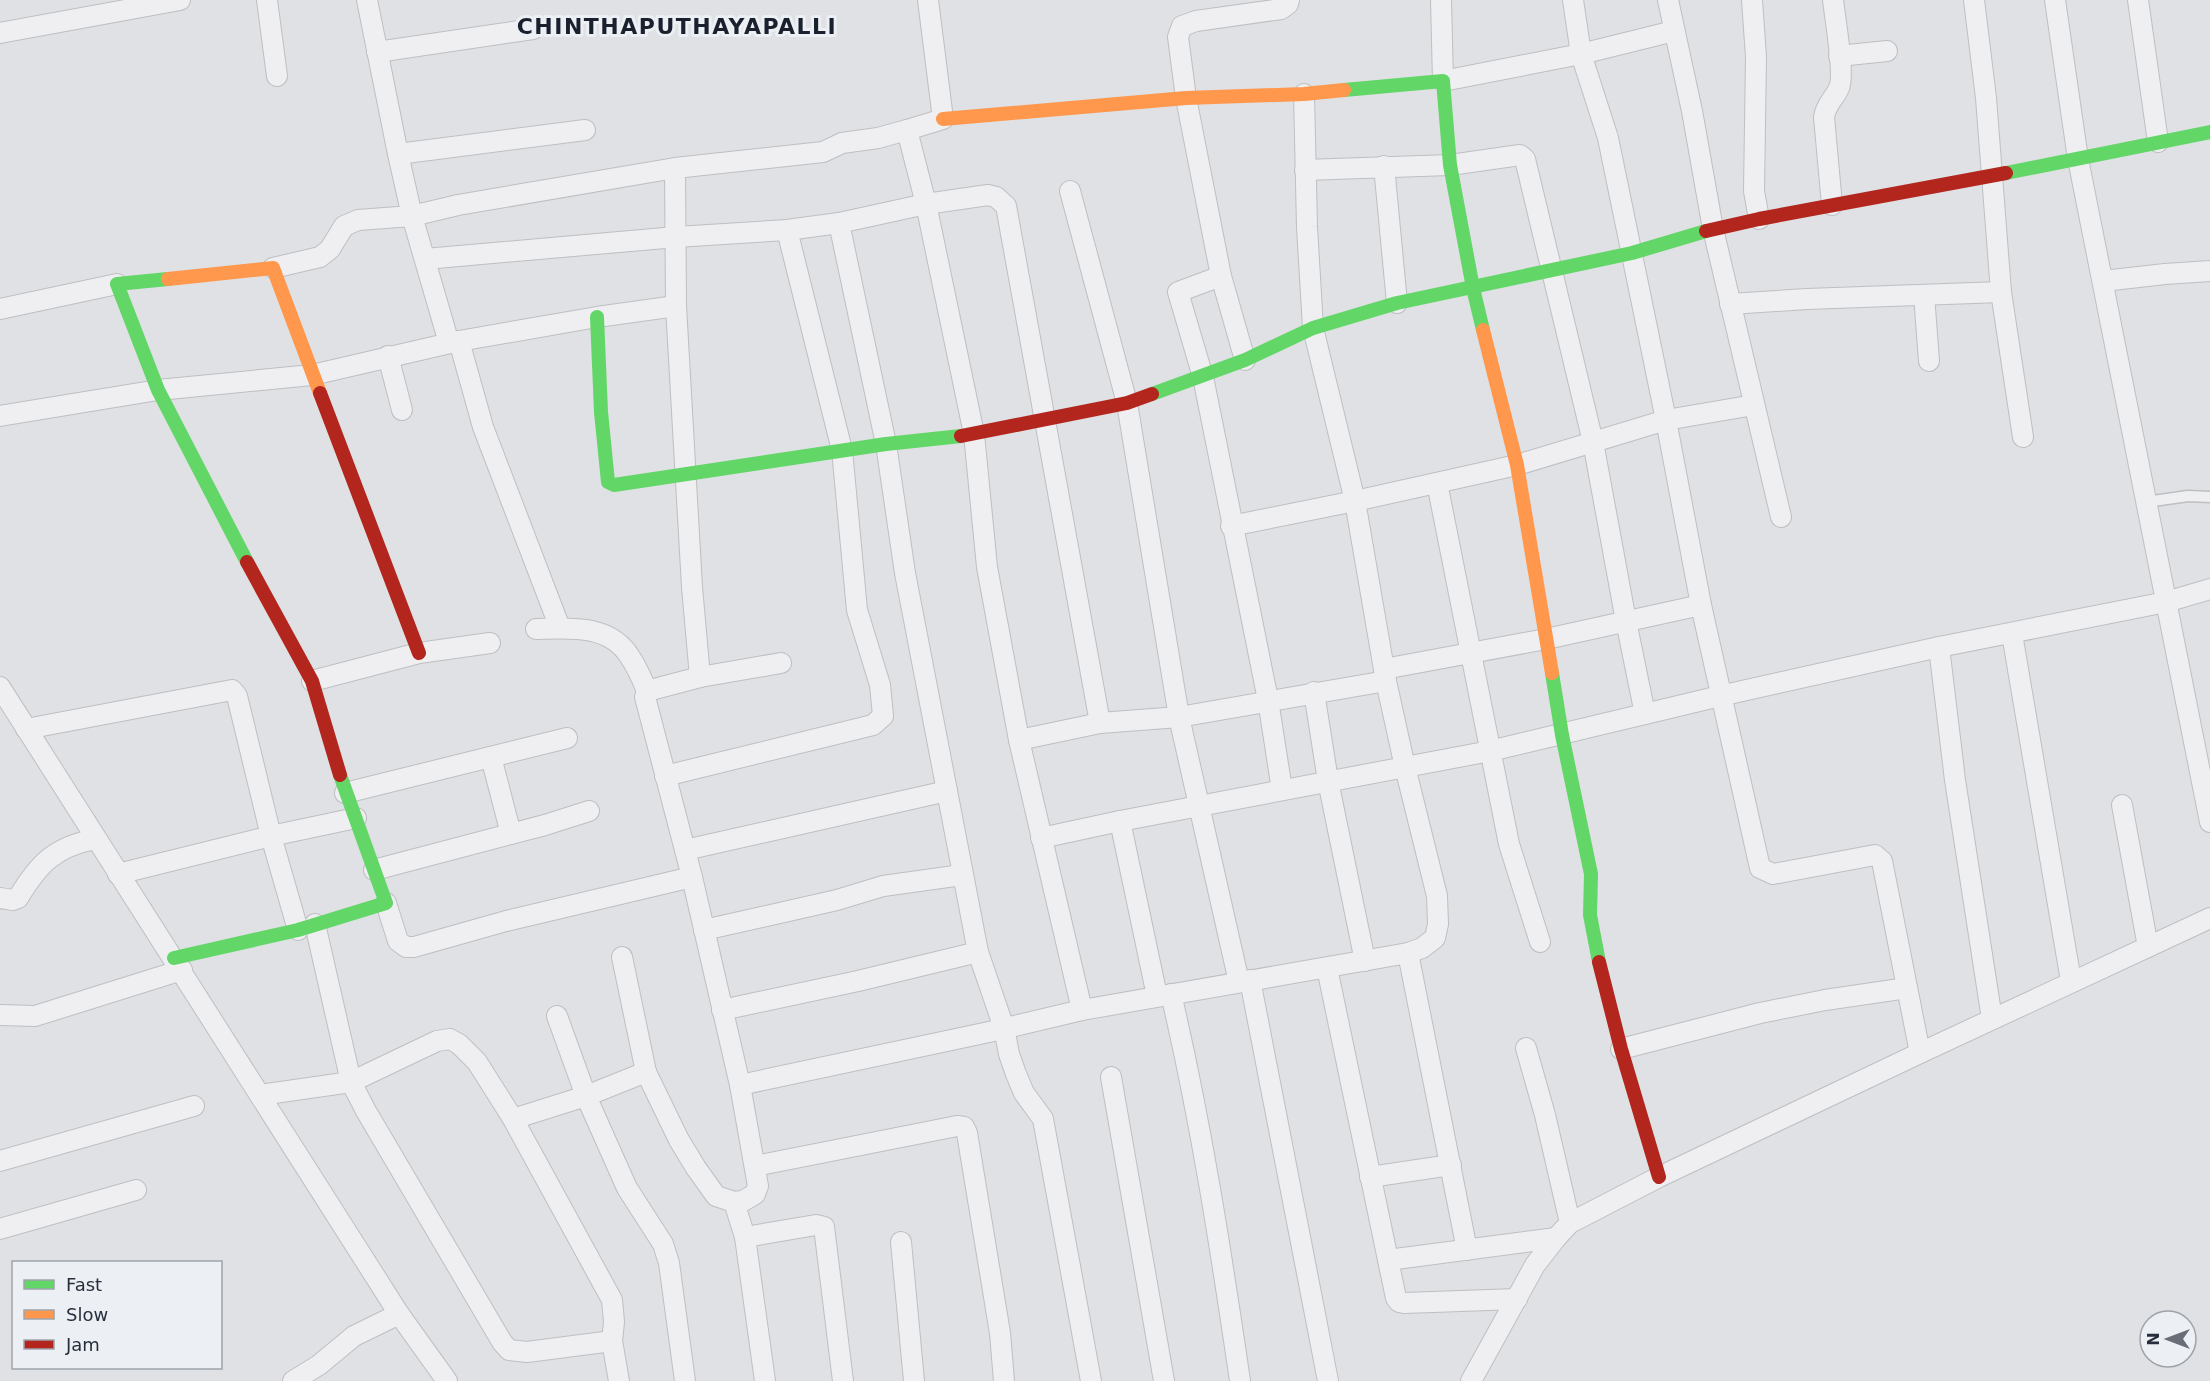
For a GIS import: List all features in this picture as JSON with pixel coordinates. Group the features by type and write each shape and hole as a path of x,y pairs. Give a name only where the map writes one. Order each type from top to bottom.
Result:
{"street":[{"path":"0,33 180,0"},
{"path":"267,0 277,76"},
{"path":"367,0 398,154 412,216 425,259 483,427 560,628"},
{"path":"928,0 943,119"},
{"path":"1245,360 1221,276 1186,98 1178,37 1182,26 1196,21 1281,9 1288,4 1289,0"},
{"path":"1441,0 1443,81 1450,165 1473,288 1517,465 1562,735 1591,874 1590,915 1596,947 1621,1049 1659,1177"},
{"path":"1573,0 1581,54 1608,138 1666,420 1701,605 1760,868 1773,874 1875,855 1882,861 1920,1053"},
{"path":"1668,0 1692,111 1713,229 1780,518"},
{"path":"1752,0 1756,57 1754,191 1759,219"},
{"path":"1832,206 1824,117 1826,106 1839,88 1841,75 1833,0"},
{"path":"1974,0 1986,98 2001,292 2023,437"},
{"path":"2055,0 2078,159 2210,822"},
{"path":"2138,0 2158,142"},
{"path":"378,52 533,29"},
{"path":"0,309 117,284 273,268 320,257 330,249 344,226 358,220 412,216 458,205 675,168 823,152 842,143 878,138 943,119 1186,98 1304,94 1443,81 1581,54 1674,31"},
{"path":"1839,56 1887,51"},
{"path":"740,1085 1082,1010 1408,953 1422,948 1435,939 1438,924 1437,897 1385,675 1355,501 1313,328 1305,170 1304,94"},
{"path":"398,154 585,130"},
{"path":"907,130 926,204 974,434 987,567 1019,740 1082,1010"},
{"path":"597,317 601,412 608,482 614,485 842,450 974,434 1045,421 1126,403 1245,360 1313,328 1397,303 1632,253 1713,229 1759,219 2210,132"},
{"path":"1305,170 1450,165 1520,155 1525,159 1593,442 1626,621 1646,714"},
{"path":"1384,166 1397,303"},
{"path":"675,168 676,306 700,677"},
{"path":"1070,191 1126,403 1179,717 1244,981 1328,1381"},
{"path":"425,259 676,237 787,230 839,223 926,204 988,195 996,197 1006,206 1100,723"},
{"path":"839,223 886,444 905,573 978,952 1020,1084 1034,1110 1043,1119 1091,1381"},
{"path":"665,776 873,725 883,716 880,685 857,610 842,450 787,230"},
{"path":"273,268 419,654"},
{"path":"2103,281 2210,271"},
{"path":"1221,276 1178,292 1203,376 1268,700 1282,790"},
{"path":"117,284 158,390 232,535 312,681 345,793 356,818 398,941 406,947 414,947 506,921 692,877"},
{"path":"1730,304 2001,292"},
{"path":"1923,295 1929,361"},
{"path":"0,416 158,390 312,375 454,342 676,306"},
{"path":"388,356 402,410"},
{"path":"1232,526 1517,465 1666,420 1754,405"},
{"path":"1437,483 1509,844 1540,942"},
{"path":"1041,838 1120,820 1200,807 1490,751 1720,696 1939,647 2166,602 2210,589"},
{"path":"1019,740 1100,723 1179,717 1314,692 1471,653 1701,605"},
{"path":"536,629 560,628 600,632 611,637 629,655 647,691 645,697 692,877 740,1085 758,1186 755,1194 743,1201 734,1202 716,1196 679,1140 646,1072 622,957"},
{"path":"2012,634 2071,981"},
{"path":"312,681 419,654 490,643"},
{"path":"1939,647 1954,780 1992,1019"},
{"path":"647,691 700,677 781,663"},
{"path":"0,687 399,1314 447,1381"},
{"path":"26,729 232,690 237,696 271,836 307,927 351,1082 366,1111 509,1350 527,1352 612,1341"},
{"path":"1314,692 1328,781 1365,961"},
{"path":"345,793 567,738"},
{"path":"491,757 511,834"},
{"path":"684,850 947,791"},
{"path":"2122,805 2148,946"},
{"path":"374,870 511,834 589,810"},
{"path":"118,874 271,836 356,818"},
{"path":"1120,820 1164,995 1187,1062 1218,1232 1240,1381"},
{"path":"0,898 13,900 18,898 39,867 55,853 73,843 95,839"},
{"path":"704,930 837,900 883,886 962,875"},
{"path":"0,1015 35,1016 178,964 386,903"},
{"path":"1471,1381 1535,1265 1570,1223 1659,1177 2071,981 2210,918"},
{"path":"722,1010 978,952"},
{"path":"1408,953 1467,1250"},
{"path":"1327,968 1396,1298 1399,1302 1517,1299"},
{"path":"1621,1049 1760,1013 1907,988"},
{"path":"557,1016 586,1096 627,1188 663,1244 669,1263 685,1381"},
{"path":"260,1095 351,1082 437,1041 450,1039 459,1044 477,1062 513,1119 612,1300 614,1322 612,1341 619,1381"},
{"path":"1526,1048 1545,1115 1570,1223"},
{"path":"513,1119 586,1096 646,1072"},
{"path":"1111,1077 1164,1381"},
{"path":"0,1161 194,1106"},
{"path":"755,1166 957,1126 964,1127 967,1133 1000,1333 1004,1381"},
{"path":"1370,1177 1451,1164"},
{"path":"0,1229 136,1190"},
{"path":"734,1202 745,1237 765,1381"},
{"path":"745,1237 816,1226 824,1227 843,1381"},
{"path":"1388,1260 1556,1238"},
{"path":"901,1242 914,1381"},
{"path":"293,1381 319,1365 354,1336 399,1314"}],"lane":[{"path":"2146,502 2188,496 2210,497"}],"traffic: fast":[{"path":"1344,90 1443,81 1450,165 1483,330"},
{"path":"2006,173 2210,132"},
{"path":"1152,394 1245,360 1313,328 1397,303 1632,253 1706,231"},
{"path":"168,279 117,284 158,390 247,562"},
{"path":"597,317 601,412 608,482 614,485 886,444 961,436"},
{"path":"1552,673 1562,735 1591,874 1590,915 1599,962"},
{"path":"174,958 298,930 386,903 340,775"}],"traffic: slow":[{"path":"943,119 1186,98 1304,94 1344,90"},
{"path":"168,279 273,268 320,393"},
{"path":"1483,330 1517,465 1552,673"}],"traffic: jam":[{"path":"1706,231 2006,173"},
{"path":"320,393 419,653"},
{"path":"961,436 1127,403 1152,394"},
{"path":"247,562 312,681 340,775"},
{"path":"1599,962 1621,1049 1659,1177"}],"district":[{"name":"CHINTHAPUTHAYAPALLI","path":"677,26"}]}
